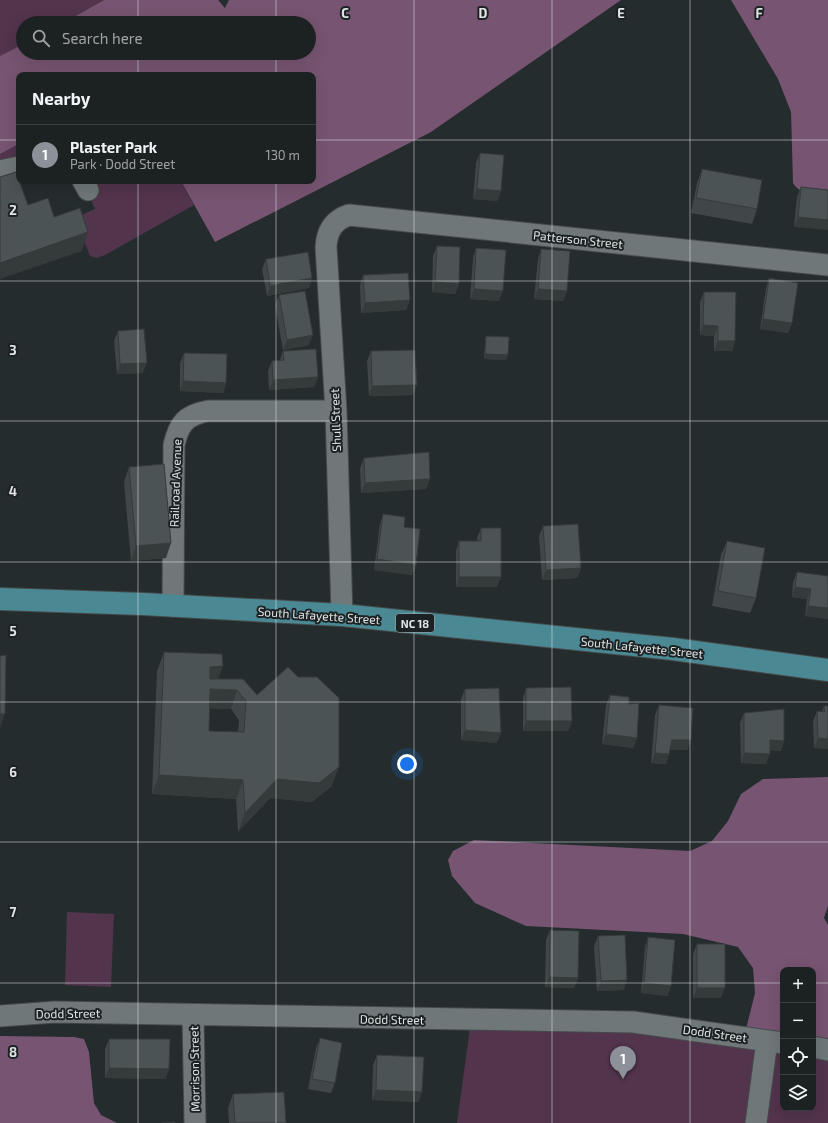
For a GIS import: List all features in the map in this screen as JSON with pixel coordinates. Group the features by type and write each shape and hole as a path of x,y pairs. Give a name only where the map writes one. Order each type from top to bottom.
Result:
{"main road":[{"name":"South Lafayette Street","path":"0,599 342,615 673,650 828,670"}],"street":[{"path":"0,171 16,168"},
{"name":"Patterson Street","path":"332,226 340,218 349,215 828,265"},
{"name":"Shull Street","path":"332,226 327,236 326,247 336,411 342,615"},
{"name":"Railroad Avenue","path":"173,606 174,445 177,432 182,424 197,413 208,411 336,411"},
{"name":"Dodd Street","path":"0,1016 55,1012 633,1022 775,1042"},
{"name":"Morrison Street","path":"193,1015 195,1123"},
{"path":"756,1123 775,1042"},
{"path":"816,1048 828,1050"}],"shaded area":[{"path":"0,0 104,0 75,16 16,16 16,48 0,56"},
{"path":"104,0 218,0 225,8 229,0 621,0 431,132 215,242 183,184 316,184 316,72 16,72 16,146 0,154 0,56 16,48 16,60 316,60 316,16 75,16"},
{"path":"731,0 828,0 828,196 813,195 804,192 793,183 791,112 778,79"},
{"path":"16,146 16,168 0,171 0,154"},
{"path":"84,184 183,184 194,205 105,255 97,258 90,256 75,218 95,209"},
{"path":"828,777 828,906 824,918 828,925 828,1050 816,1048 816,967 780,967 780,1043 744,1037 755,993 753,968 738,947 683,934 526,926 475,903 452,876 448,860 453,851 474,840 690,851 712,841 728,821 741,794 763,779"},
{"path":"67,912 114,914 111,987 65,985"},
{"path":"471,1020 780,1043 780,1111 816,1111 816,1048 828,1050 828,1123 457,1123"},
{"path":"0,1036 74,1037 84,1039 89,1052 94,1103 101,1115 117,1123 0,1123"}],"building":[{"path":"480,153 504,155 501,191 477,189"},
{"path":"702,169 762,180 757,209 696,198"},
{"path":"16,172 16,184 20,184 28,205 48,198 54,217 80,208 88,232 0,263 0,177"},
{"path":"801,187 828,190 828,220 798,217"},
{"path":"437,246 460,247 459,284 435,282"},
{"path":"476,248 506,250 503,291 474,289"},
{"path":"541,249 570,251 567,291 538,289"},
{"path":"308,252 312,278 270,286 266,259"},
{"path":"408,273 410,300 365,303 363,275"},
{"path":"769,278 798,283 792,323 763,319"},
{"path":"305,291 313,335 287,340 279,295"},
{"path":"704,292 736,292 735,341 718,341 718,326 703,325"},
{"path":"144,329 147,363 120,364 118,331"},
{"path":"486,336 509,337 508,355 485,354"},
{"path":"316,349 318,377 273,380 272,361 284,360 283,351"},
{"path":"415,350 417,385 372,386 371,351"},
{"path":"184,353 227,354 226,383 183,381"},
{"path":"429,452 430,479 365,483 364,458"},
{"path":"164,464 171,543 136,546 129,467"},
{"path":"383,514 405,517 404,527 420,529 416,565 377,559"},
{"path":"578,524 581,568 546,570 543,526"},
{"path":"481,528 501,528 501,577 459,577 459,541 481,541"},
{"path":"727,541 765,548 756,598 718,591"},
{"path":"797,572 828,576 828,608 808,606 811,589 795,587"},
{"path":"164,652 222,654 223,666 210,667 210,679 243,679 257,695 288,667 298,677 317,677 339,698 339,767 319,783 277,779 245,813 243,780 159,775","holes":["210,689 237,690 246,701 244,732 209,731"]},
{"path":"6,655 5,714 0,714 0,656"},
{"path":"571,687 572,721 526,721 526,688"},
{"path":"499,688 501,733 465,730 465,689"},
{"path":"610,695 629,697 629,704 639,703 637,738 606,734"},
{"path":"659,705 693,708 691,740 672,740 669,754 655,753"},
{"path":"824,706 828,706 828,739 818,738 817,711 825,712"},
{"path":"784,709 784,741 770,740 770,754 744,753 744,713"},
{"path":"550,930 579,931 578,978 549,977"},
{"path":"625,935 627,980 601,981 598,936"},
{"path":"648,937 675,940 671,986 644,983"},
{"path":"697,944 725,944 725,988 697,988"},
{"path":"320,1038 342,1043 335,1083 312,1079"},
{"path":"109,1039 170,1039 169,1069 109,1068"},
{"path":"377,1055 424,1057 422,1092 376,1090"},
{"path":"284,1092 286,1123 235,1123 233,1094"}],"place":[{"name":"Plaster Park","path":"623,1079"}]}
